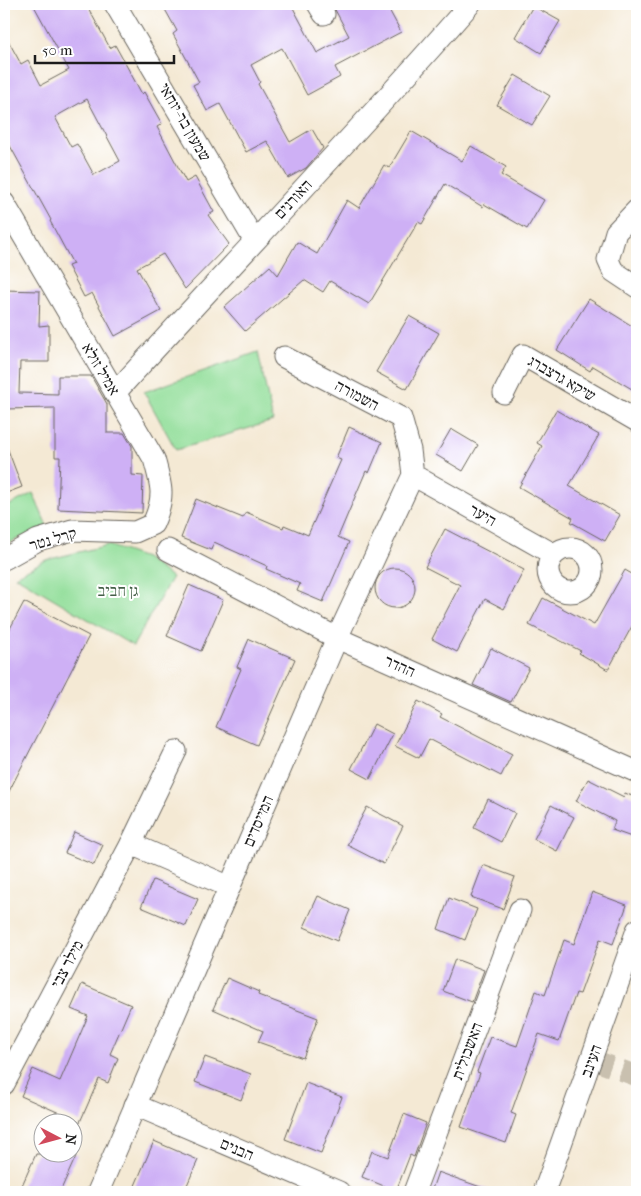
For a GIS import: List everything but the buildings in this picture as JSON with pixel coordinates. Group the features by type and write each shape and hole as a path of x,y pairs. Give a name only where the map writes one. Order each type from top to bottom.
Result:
{"street":[{"name":"שמעון בר-יוחאי","path":"115,4 254,240"},
{"name":"האורנים","path":"115,394 254,240 405,79 470,4"},
{"name":"אמיל זולא","path":"4,204 154,459 162,486 161,508 153,524 135,532"},
{"path":"637,210 616,232 608,260 612,271 637,287"},
{"name":"שיקא גרצברג","path":"504,393 523,354 637,421"},
{"name":"השמורה","path":"284,357 400,418 410,450 413,475"},
{"name":"היער","path":"413,475 553,554"},
{"name":"המייסדים","path":"98,1192 337,638 413,475"},
{"name":"קרל נטר","path":"4,559 38,540 72,530 135,532"},
{"name":"ההדר","path":"168,550 337,638 637,772"},
{"name":"מילר צבי","path":"4,1084 131,844 176,751"},
{"path":"131,844 230,887"},
{"name":"האשכולית","path":"414,1192 520,910"},
{"name":"העינב","path":"544,1192 637,930"},
{"name":"הבנים","path":"136,1105 338,1192"}],"green space":[{"path":"258,352 273,421 176,450 144,392"},
{"path":"33,493 47,526 4,545 4,508"},
{"name":"גן חביב","path":"108,545 145,558 172,577 133,646 15,576 46,560"}],"tunnel":[{"path":"591,1059 637,1076"}]}
